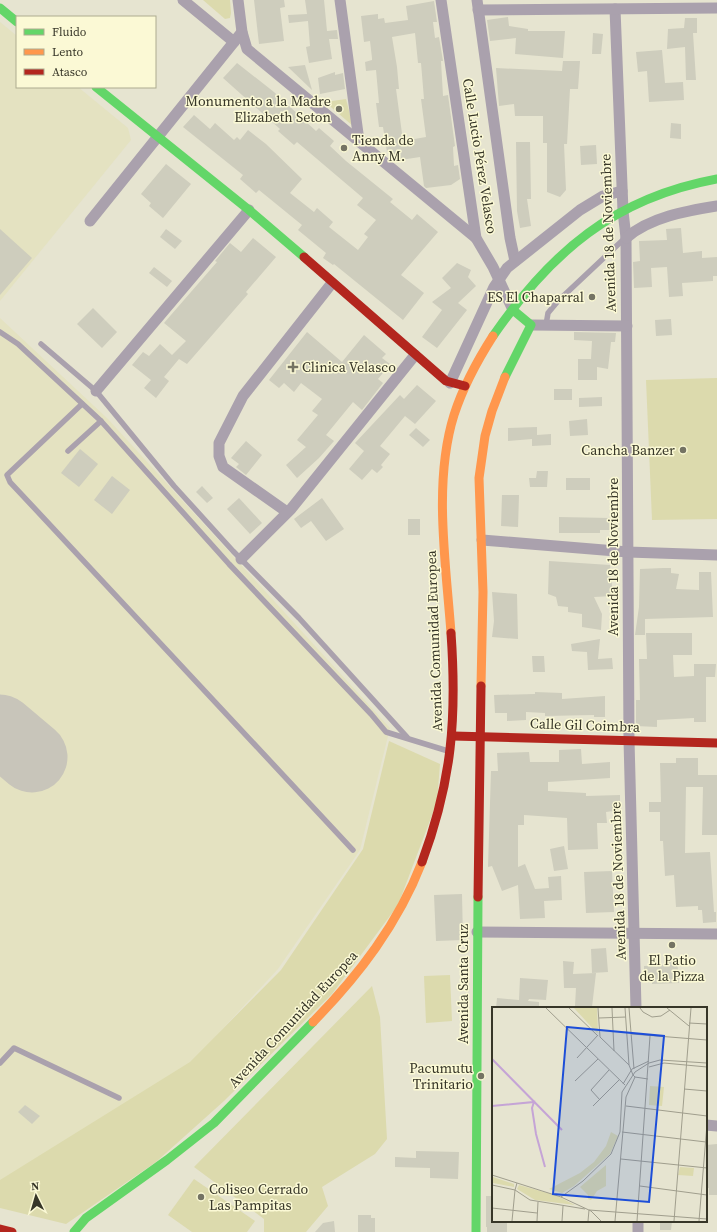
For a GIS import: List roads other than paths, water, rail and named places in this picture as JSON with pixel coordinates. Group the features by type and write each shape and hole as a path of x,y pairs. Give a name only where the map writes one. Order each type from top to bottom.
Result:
{"main road":[{"path":"0,8 16,21"},
{"path":"97,88 156,137 249,210 446,381 465,386"},
{"name":"Avenida Comunidad Europea","path":"74,1232 86,1218 192,1141 216,1121 314,1021 381,943 402,906 420,866 441,804 453,736 453,683 443,518 443,480 454,416 465,386 477,363 530,287 563,252 579,238 623,211 657,196 704,181 717,179"},
{"path":"513,310 531,325"},
{"name":"Avenida Santa Cruz","path":"476,1232 477,932 481,736 482,540 479,478 485,436 492,411 510,365 531,325"},
{"name":"Calle Gil Coimbra","path":"453,736 717,743"},
{"path":"0,1228 12,1232"}],"street":[{"path":"183,0 234,42"},
{"path":"238,0 242,32 247,49 476,238"},
{"path":"340,0 359,141"},
{"name":"Calle Lucio Pérez Velasco","path":"441,0 476,238 493,266 498,281 513,310"},
{"path":"515,260 510,238 478,5 615,9 717,8"},
{"name":"Avenida 18 de Noviembre","path":"615,9 622,191 626,238 629,740 636,932 636,1007"},
{"path":"90,221 156,137 242,32"},
{"path":"450,382 498,281 507,268 515,260 580,210 603,196 622,191"},
{"path":"626,238 637,228 659,219 717,206"},
{"path":"96,392 249,210"},
{"path":"287,512 223,467 219,456 219,443 243,396 332,283"},
{"path":"531,325 627,326"},
{"path":"241,559 287,512 415,355"},
{"path":"482,540 628,552 717,555"},
{"path":"477,932 636,932 717,934"},
{"path":"707,1125 717,1126"}],"lane":[{"path":"546,325 548,313 558,301 626,238"},
{"path":"0,332 18,344 101,421 229,564 372,714 386,732 450,752"},
{"path":"41,344 96,392 174,486 241,559 299,618 408,738"},
{"path":"82,404 8,475 8,479 353,850"},
{"path":"68,451 101,421"},
{"path":"0,1063 14,1048 119,1098"}],"place":[{"name":"Monumento a la Madre Elizabeth Seton","path":"339,109"},
{"name":"Tienda de Anny M.","path":"344,148"},
{"name":"ES El Chaparral","path":"592,297"},
{"name":"Clinica Velasco","path":"293,367"},
{"name":"Cancha Banzer","path":"683,450"},
{"name":"El Patio de la Pizza","path":"672,945"},
{"name":"Pacumutu Trinitario","path":"481,1076"},
{"name":"Coliseo Cerrado Las Pampitas","path":"201,1197"}]}
